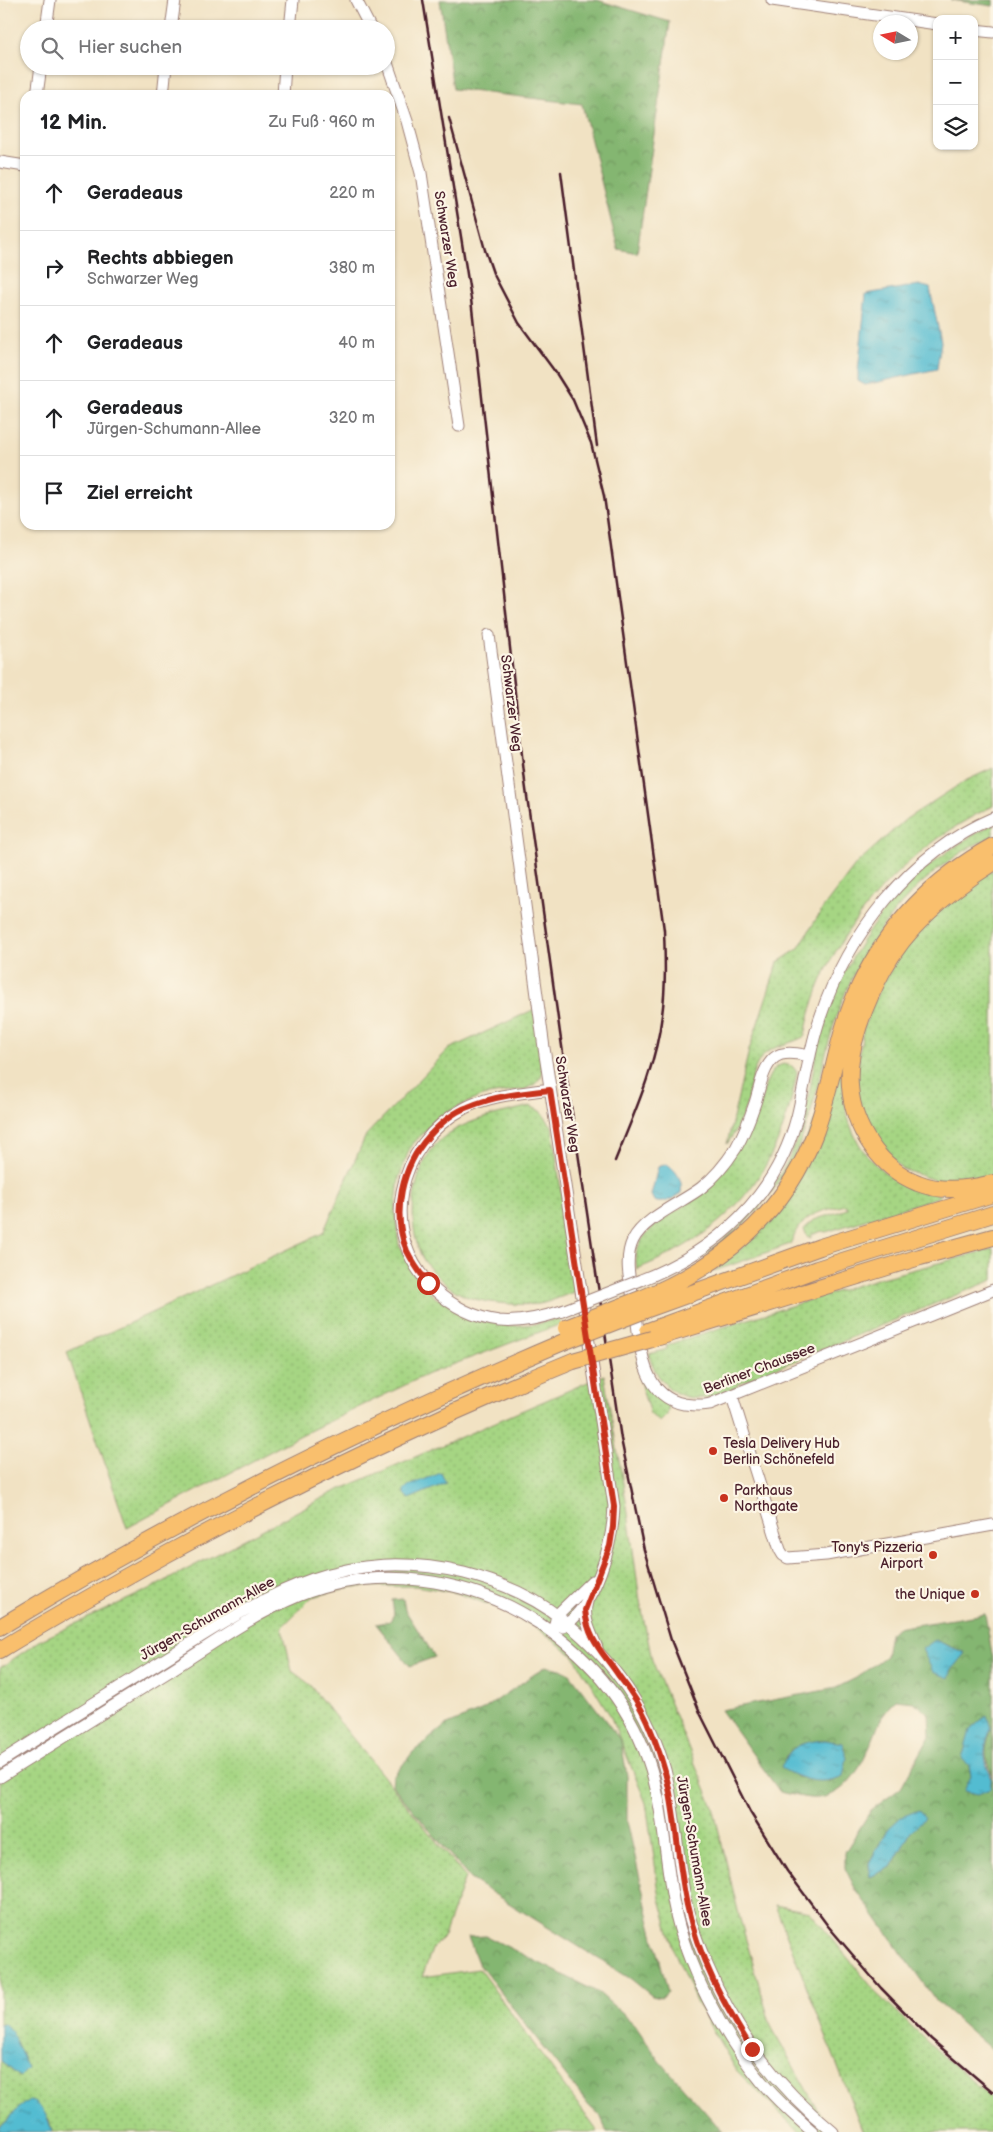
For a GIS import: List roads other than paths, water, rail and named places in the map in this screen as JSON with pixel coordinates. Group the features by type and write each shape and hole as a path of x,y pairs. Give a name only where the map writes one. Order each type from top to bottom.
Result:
{"highway":[{"path":"644,1304 692,1276 734,1246 758,1226 777,1202 796,1172 815,1134 848,1014 859,986 873,960 900,921 927,892 973,857 993,846"},
{"path":"993,863 965,880 943,898 919,922 883,970 860,1024 853,1051 850,1085 855,1114 868,1140 879,1156 891,1167 919,1183 946,1189 972,1188 993,1183"},
{"path":"0,1626 136,1548 243,1490 343,1441 502,1368 567,1334 644,1304 993,1194"},
{"path":"650,1335 817,1269 993,1214"},
{"path":"0,1650 92,1596 263,1502 499,1391 573,1361 650,1335 993,1237"}],"street":[{"path":"47,20 50,0"},
{"path":"172,20 175,0"},
{"path":"291,20 293,0"},
{"path":"356,0 366,20"},
{"path":"772,0 933,23"},
{"path":"978,30 993,32"},
{"path":"38,90 40,75"},
{"path":"164,90 165,75"},
{"path":"283,90 284,75"},
{"name":"Schwarzer Weg","path":"391,75 407,121 421,173 459,426"},
{"path":"0,162 20,165"},
{"name":"Schwarzer Weg","path":"489,635 523,901 550,1090 614,1506 610,1546 590,1593 568,1623 553,1633"},
{"path":"550,1090 504,1096 466,1107 440,1124 420,1147 406,1171 400,1217 406,1249 428,1283 443,1298 479,1317 512,1321 528,1320 562,1311 641,1280 688,1258 730,1228 759,1197 782,1158 796,1120 820,1019 833,983 846,956 874,914 899,885 924,862 955,839 993,818"},
{"name":"Berliner Chaussee","path":"810,1056 784,1054 774,1057 765,1070 747,1124 736,1148 721,1168 702,1187 641,1228 632,1242 629,1257 632,1288 643,1359 652,1382 665,1396 678,1403 705,1406 993,1290"},
{"path":"732,1396 783,1556 788,1558 826,1555 993,1525"},
{"name":"Jürgen-Schumann-Allee","path":"0,1762 235,1616 286,1589 328,1573 357,1567 412,1565 444,1568 503,1585 543,1605 568,1623 598,1650 630,1692 646,1719 656,1743 670,1793 687,1906 696,1939 722,2000 758,2057 796,2100 833,2132"},
{"name":"Schwarzer Weg","path":"557,1614 598,1575"},
{"name":"Jürgen-Schumann-Allee","path":"0,1777 249,1621 301,1595 330,1587 384,1578 412,1579 439,1583 464,1589 498,1602 520,1612 564,1641 602,1678 618,1698 644,1747 659,1801 674,1909 684,1940 712,2006 741,2056 763,2084 812,2132"},
{"path":"590,1593 585,1610 586,1620 598,1650"},
{"path":"553,1633 557,1614"}],"water":[{"path":"919,285 930,288 941,342 937,369 865,385 858,381 866,294"},
{"path":"667,1164 678,1176 681,1184 681,1193 665,1202 654,1201 651,1195 658,1167"},
{"path":"441,1473 446,1483 409,1499 404,1494 404,1490 408,1486"},
{"path":"935,1640 965,1653 952,1669 949,1678 933,1672 922,1649"},
{"path":"987,1715 991,1729 986,1745 985,1758 991,1776 991,1783 990,1789 978,1794 964,1791 971,1776 969,1765 962,1759 970,1730"},
{"path":"825,1740 842,1743 847,1758 843,1776 827,1781 811,1780 796,1776 781,1768 788,1754 797,1746"},
{"path":"919,1810 925,1818 912,1830 891,1867 870,1877 869,1863 889,1828 901,1817"},
{"path":"4,2023 12,2032 28,2069 20,2077 0,2060 0,2024"},
{"path":"30,2100 45,2113 52,2132 0,2132 0,2128 18,2109"}],"railway":[{"path":"423,0 471,299 525,782 560,1033 621,1439 644,1550 671,1640 701,1715 750,1812 787,1871 828,1926 881,1988 931,2039 993,2092"},
{"path":"449,118 493,273 519,323 556,373 573,400 591,443 604,496 664,930 665,962 663,1004 655,1053 637,1108 615,1161"},
{"path":"561,172 597,446"}],"place":[{"name":"Tesla Delivery Hub Berlin Schönefeld","path":"713,1451"},
{"name":"Parkhaus Northgate","path":"724,1498"},
{"name":"Tony's Pizzeria Airport","path":"933,1555"},
{"name":"the Unique","path":"975,1594"}]}
